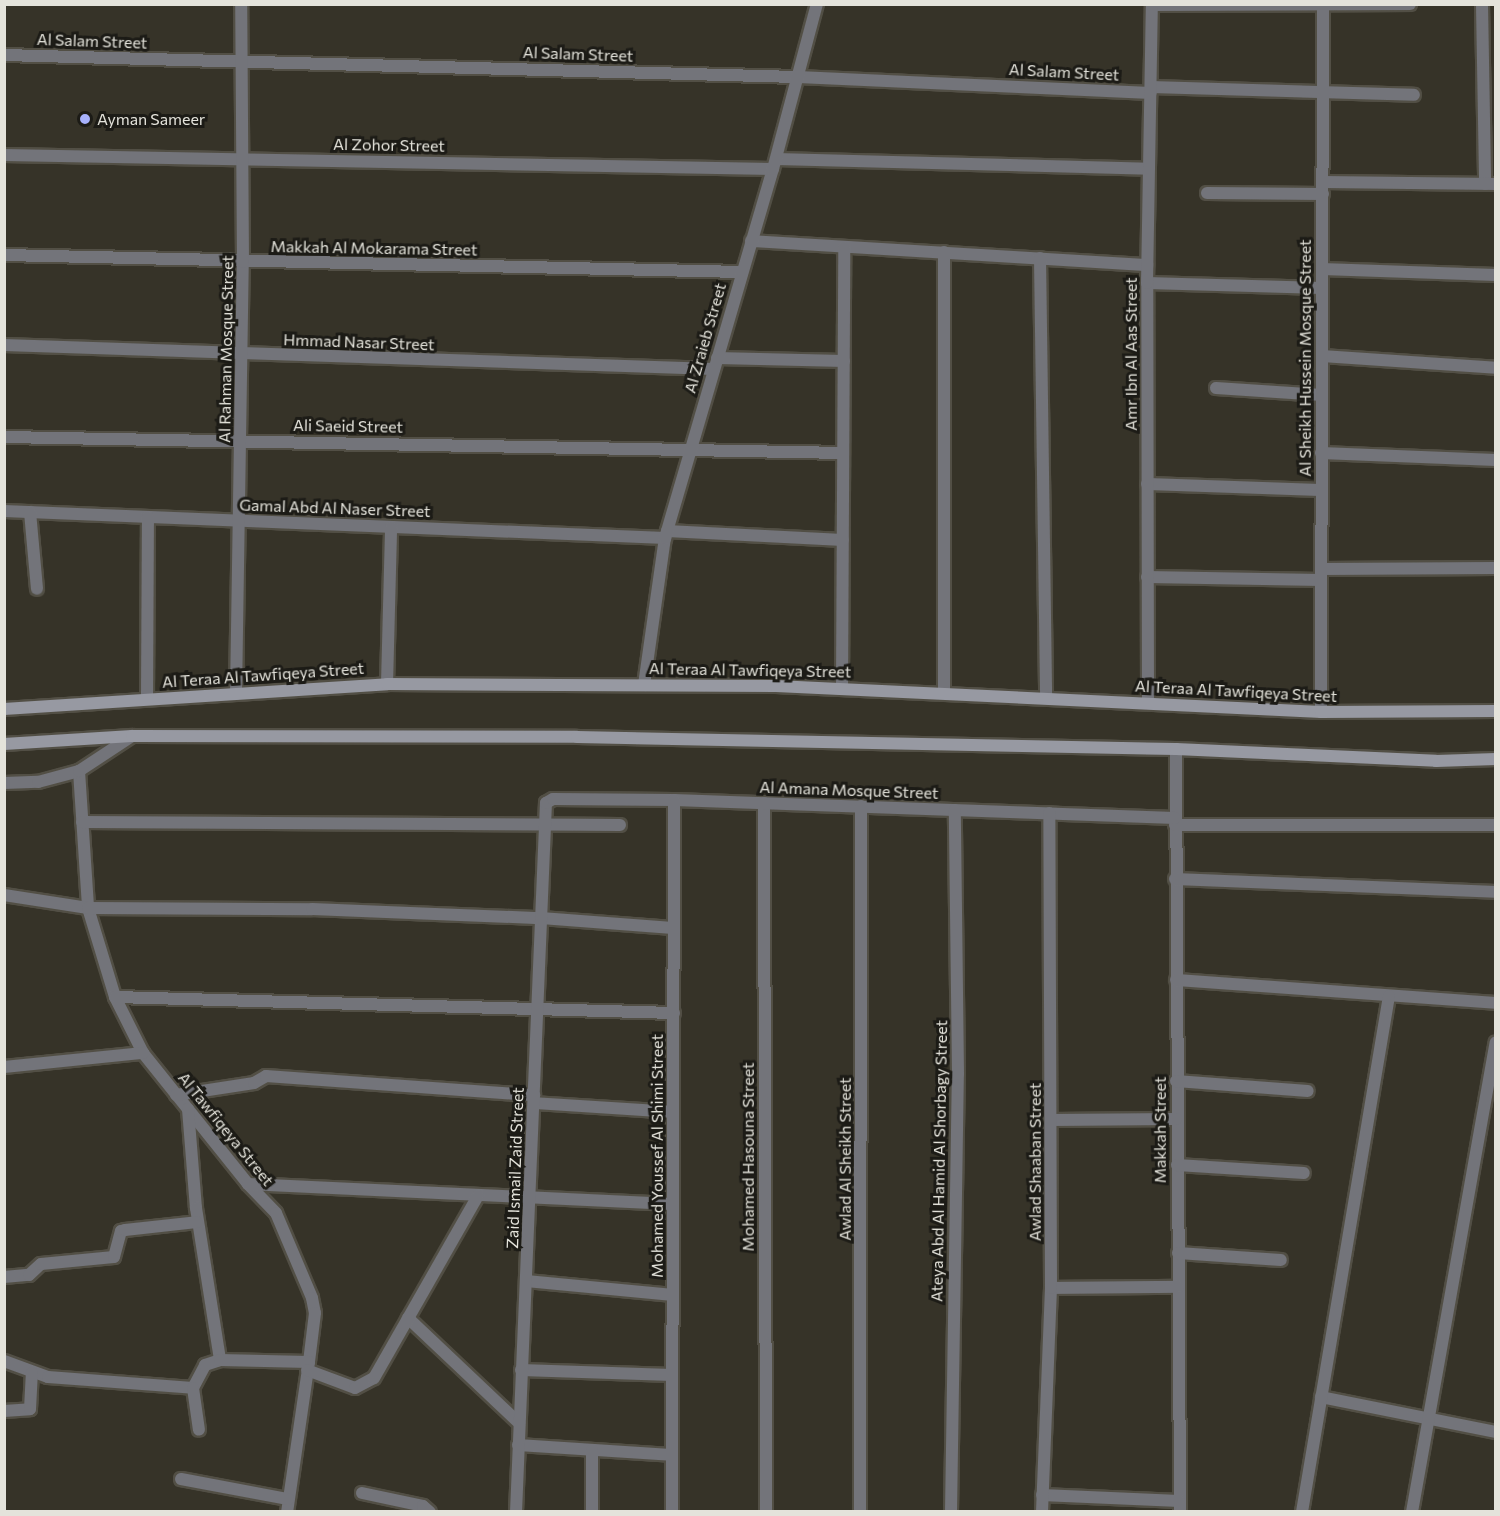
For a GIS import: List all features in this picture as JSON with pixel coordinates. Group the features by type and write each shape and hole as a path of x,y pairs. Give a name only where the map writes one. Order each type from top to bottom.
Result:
{"main road":[{"name":"Al Teraa Al Tawfiqeya Street","path":"4,709 387,684 842,688 1321,712 1496,711"},
{"path":"4,744 132,736 577,737 1176,749 1436,761 1496,759"}],"street":[{"name":"Al Rahman Mosque Street","path":"236,694 243,356 242,4"},
{"name":"Al Zraieb Street","path":"644,685 666,534 774,164 817,4"},
{"path":"1152,5 1410,4"},
{"path":"1207,193 1490,184 1482,4"},
{"name":"Amr Ibn Al Aas Street","path":"1148,703 1147,283 1152,5"},
{"name":"Al Sheikh Hussein Mosque Street","path":"1321,712 1323,5"},
{"name":"Al Salam Street","path":"4,55 798,77 1151,90 1414,95"},
{"name":"Al Zohor Street","path":"4,155 1149,169"},
{"path":"751,241 1148,265"},
{"path":"842,688 844,246"},
{"path":"944,252 944,693"},
{"name":"Makkah Al Mokarama Street","path":"4,255 742,272"},
{"path":"1040,258 1046,698"},
{"path":"1322,269 1496,275"},
{"path":"1147,283 1322,288"},
{"name":"Hmmad Nasar Street","path":"4,345 243,356 715,363 844,361"},
{"path":"1322,356 1496,368"},
{"path":"1216,388 1322,395"},
{"name":"Ali Saeid Street","path":"4,437 691,448 843,453"},
{"path":"1321,453 1496,460"},
{"path":"1148,484 1321,490"},
{"name":"Gamal Abd Al Naser Street","path":"4,511 843,540"},
{"path":"30,512 38,589"},
{"path":"147,699 148,517"},
{"path":"387,684 391,526"},
{"path":"1148,577 1496,568"},
{"path":"4,783 38,782 79,771 132,736"},
{"name":"Makkah Street","path":"1176,749 1179,1506"},
{"name":"Al Tawfiqeya Street","path":"79,771 88,908 115,997 143,1053 248,1184 276,1213 289,1237 312,1298 315,1313 287,1505"},
{"name":"Al Amana Mosque Street","path":"543,825 546,803 553,799 861,806 1049,813 1175,821 1496,825"},
{"name":"Mohamed Youssef Al Shimi Street","path":"672,1512 674,800"},
{"name":"Mohamed Hasouna Street","path":"764,803 766,1512"},
{"name":"Awlad Al Sheikh Street","path":"860,1512 861,806"},
{"name":"Ateya Abd Al Hamid Al Shorbagy Street","path":"951,1512 958,1074 955,810"},
{"name":"Awlad Shaaban Street","path":"1042,1512 1051,1288 1049,813"},
{"path":"82,822 620,825"},
{"name":"Zaid Ismail Zaid Street","path":"516,1512 521,1370 532,1199 543,825"},
{"path":"1175,879 1496,892"},
{"path":"4,895 88,908 312,909 541,918 674,928"},
{"path":"1176,980 1496,1003"},
{"path":"1302,1512 1389,996"},
{"path":"115,997 674,1013"},
{"path":"1412,1512 1496,1042"},
{"path":"4,1067 143,1053"},
{"path":"176,1095 254,1083 267,1076 672,1112"},
{"path":"1176,1081 1308,1091"},
{"path":"188,1109 198,1222 220,1360"},
{"path":"1051,1120 1176,1119"},
{"path":"1177,1165 1304,1173"},
{"path":"248,1184 672,1204"},
{"path":"199,1430 193,1388 206,1365 220,1360 308,1366 344,1386 366,1385 374,1378 478,1196"},
{"path":"4,1277 29,1275 41,1264 114,1257 120,1231 198,1222"},
{"path":"1178,1253 1281,1260"},
{"path":"527,1281 672,1295"},
{"path":"1051,1288 1178,1287"},
{"path":"408,1318 519,1423"},
{"path":"4,1361 32,1373 193,1388"},
{"path":"521,1370 672,1375"},
{"path":"4,1411 30,1409 32,1373"},
{"path":"1321,1397 1496,1432"},
{"path":"518,1445 671,1455"},
{"path":"592,1450 592,1512"},
{"path":"181,1479 287,1505"},
{"path":"362,1493 423,1506 430,1512"},
{"path":"1042,1495 1179,1506"}],"place":[{"name":"Ayman Sameer","path":"85,119"}]}
